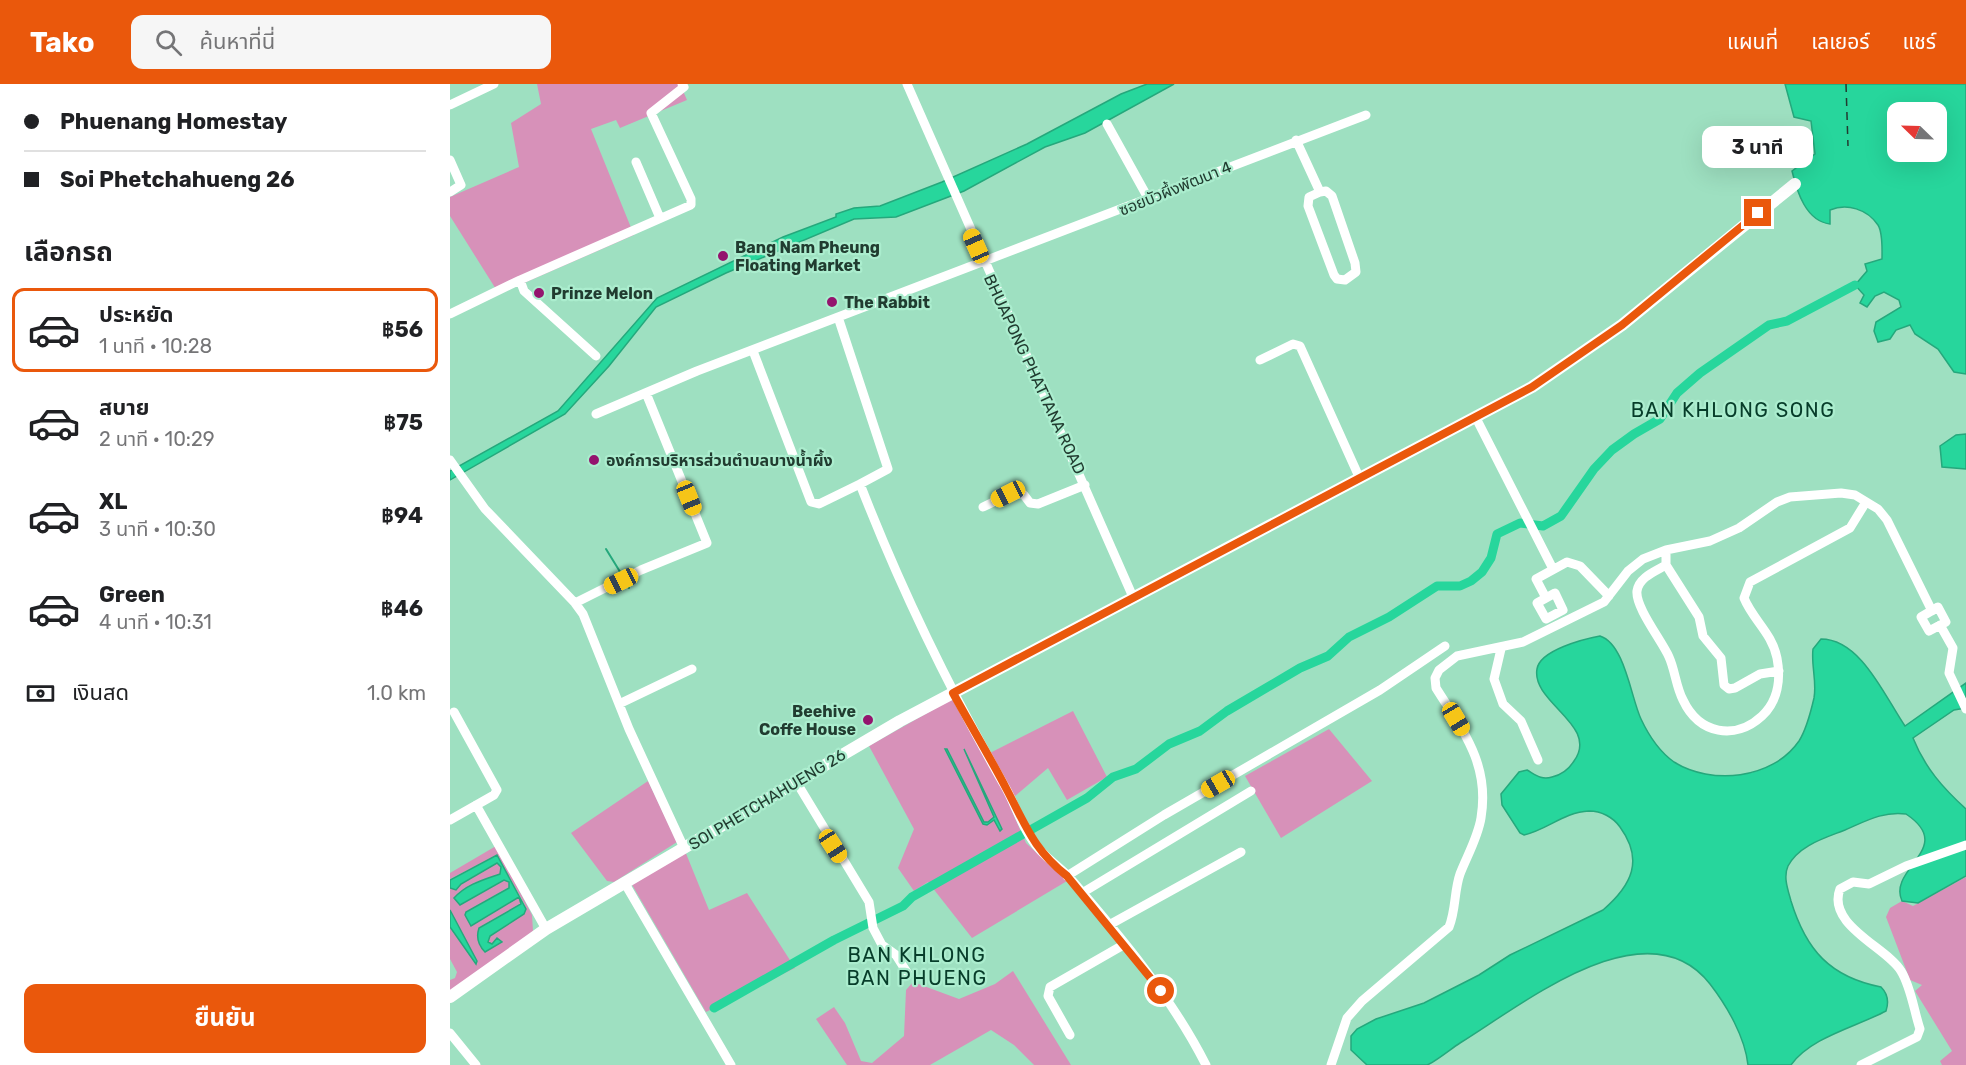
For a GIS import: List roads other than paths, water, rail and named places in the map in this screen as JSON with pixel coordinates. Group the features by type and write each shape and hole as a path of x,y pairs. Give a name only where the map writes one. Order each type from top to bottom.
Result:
{"street":[{"path":"450,105 494,84"},
{"path":"450,314 520,280 691,205 691,199 651,113 684,87 682,84"},
{"name":"BHUAPONG PHATTANA ROAD","path":"907,84 1133,597"},
{"name":"ซอยบัวผึ้งพัฒนา 4","path":"596,414 838,317 1366,115"},
{"path":"1107,124 1148,198"},
{"path":"1296,140 1320,192"},
{"path":"450,160 461,185 450,192"},
{"path":"636,162 660,218"},
{"name":"SOI PHETCHAHUENG 26","path":"450,997 546,929 860,744 1532,387 1622,325 1795,184"},
{"path":"1326,191 1332,196 1355,263 1356,272 1345,280 1337,279 1334,275 1308,206 1309,197 1320,192 1326,191"},
{"path":"520,280 524,291 596,356"},
{"path":"753,351 811,502 819,504 888,469 838,317"},
{"path":"1260,360 1293,344 1300,346 1360,479"},
{"path":"575,603 707,543 646,393"},
{"path":"1476,418 1553,569"},
{"path":"452,462 485,509 575,603 684,848"},
{"path":"860,484 953,693 1030,838 1048,861 1067,876 1125,944 1161,991 1206,1065"},
{"path":"983,507 1014,492 1024,495 1030,503 1038,504 1085,485"},
{"path":"1331,1065 1347,1018 1362,1002 1449,927 1453,917 1455,891 1481,820 1484,783 1476,753 1436,688 1435,678 1439,670 1457,656 1501,649 1522,642 1604,602 1628,571 1642,559 1666,550 1710,541 1739,528 1777,502 1790,497 1841,493 1855,495 1878,509 1887,520 1932,611"},
{"path":"1666,565 1646,577 1638,586 1636,594 1670,657 1683,701 1707,726 1725,732 1736,732 1750,727 1770,709 1780,684 1770,636 1744,598 1749,582 1850,528 1866,502"},
{"path":"1666,550 1666,565 1699,617 1703,636 1721,658 1724,685 1729,689 1735,688 1760,674 1779,671"},
{"path":"1546,598 1536,579 1567,562 1574,562 1609,596"},
{"path":"1938,608 1946,622 1940,625 1929,631 1922,617 1938,608"},
{"path":"1940,625 1953,648 1949,665 1950,679 1966,709"},
{"path":"1067,876 1164,815 1380,690 1445,646"},
{"path":"1501,649 1494,679 1503,704 1521,721 1538,760"},
{"path":"619,704 692,669"},
{"path":"450,819 494,795 497,790 454,712"},
{"path":"797,783 869,902 871,917 882,945 896,955 908,974"},
{"path":"1082,893 1251,791"},
{"path":"476,805 546,929"},
{"path":"1861,1065 1917,1037 1920,1029 1902,972 1886,955 1869,944 1852,927 1843,912 1838,894 1848,883 1869,884 1906,866 1966,845"},
{"path":"1109,925 1241,852"},
{"path":"624,882 731,1065"},
{"path":"1070,1035 1048,996 1050,987 1125,944"},
{"path":"450,1034 476,1065"}],"waterway":[{"path":"714,1008 834,940 903,906 912,897 1087,798 1113,777 1136,769 1169,744 1200,731 1227,711 1300,668 1328,656 1349,637 1389,617 1437,586 1460,586 1471,581 1482,572 1491,558 1497,534 1520,523 1543,526 1561,516 1594,469 1612,450 1660,419 1677,393 1700,373 1769,325 1787,321 1855,285"},
{"path":"606,549 622,575"},
{"path":"625,580 629,588"}],"place":[{"name":"Bang Nam Pheung Floating Market","path":"723,256"},
{"name":"Prinze Melon","path":"539,293"},
{"name":"The Rabbit","path":"832,302"},
{"name":"องค์การบริหารส่วนตำบลบางน้ำผึ้ง","path":"594,460"},
{"name":"Beehive Coffe House","path":"868,720"}],"district":[{"name":"BAN KHLONG SONG","path":"1733,410"},
{"name":"BAN KHLONG BAN PHUENG","path":"917,966"}]}
